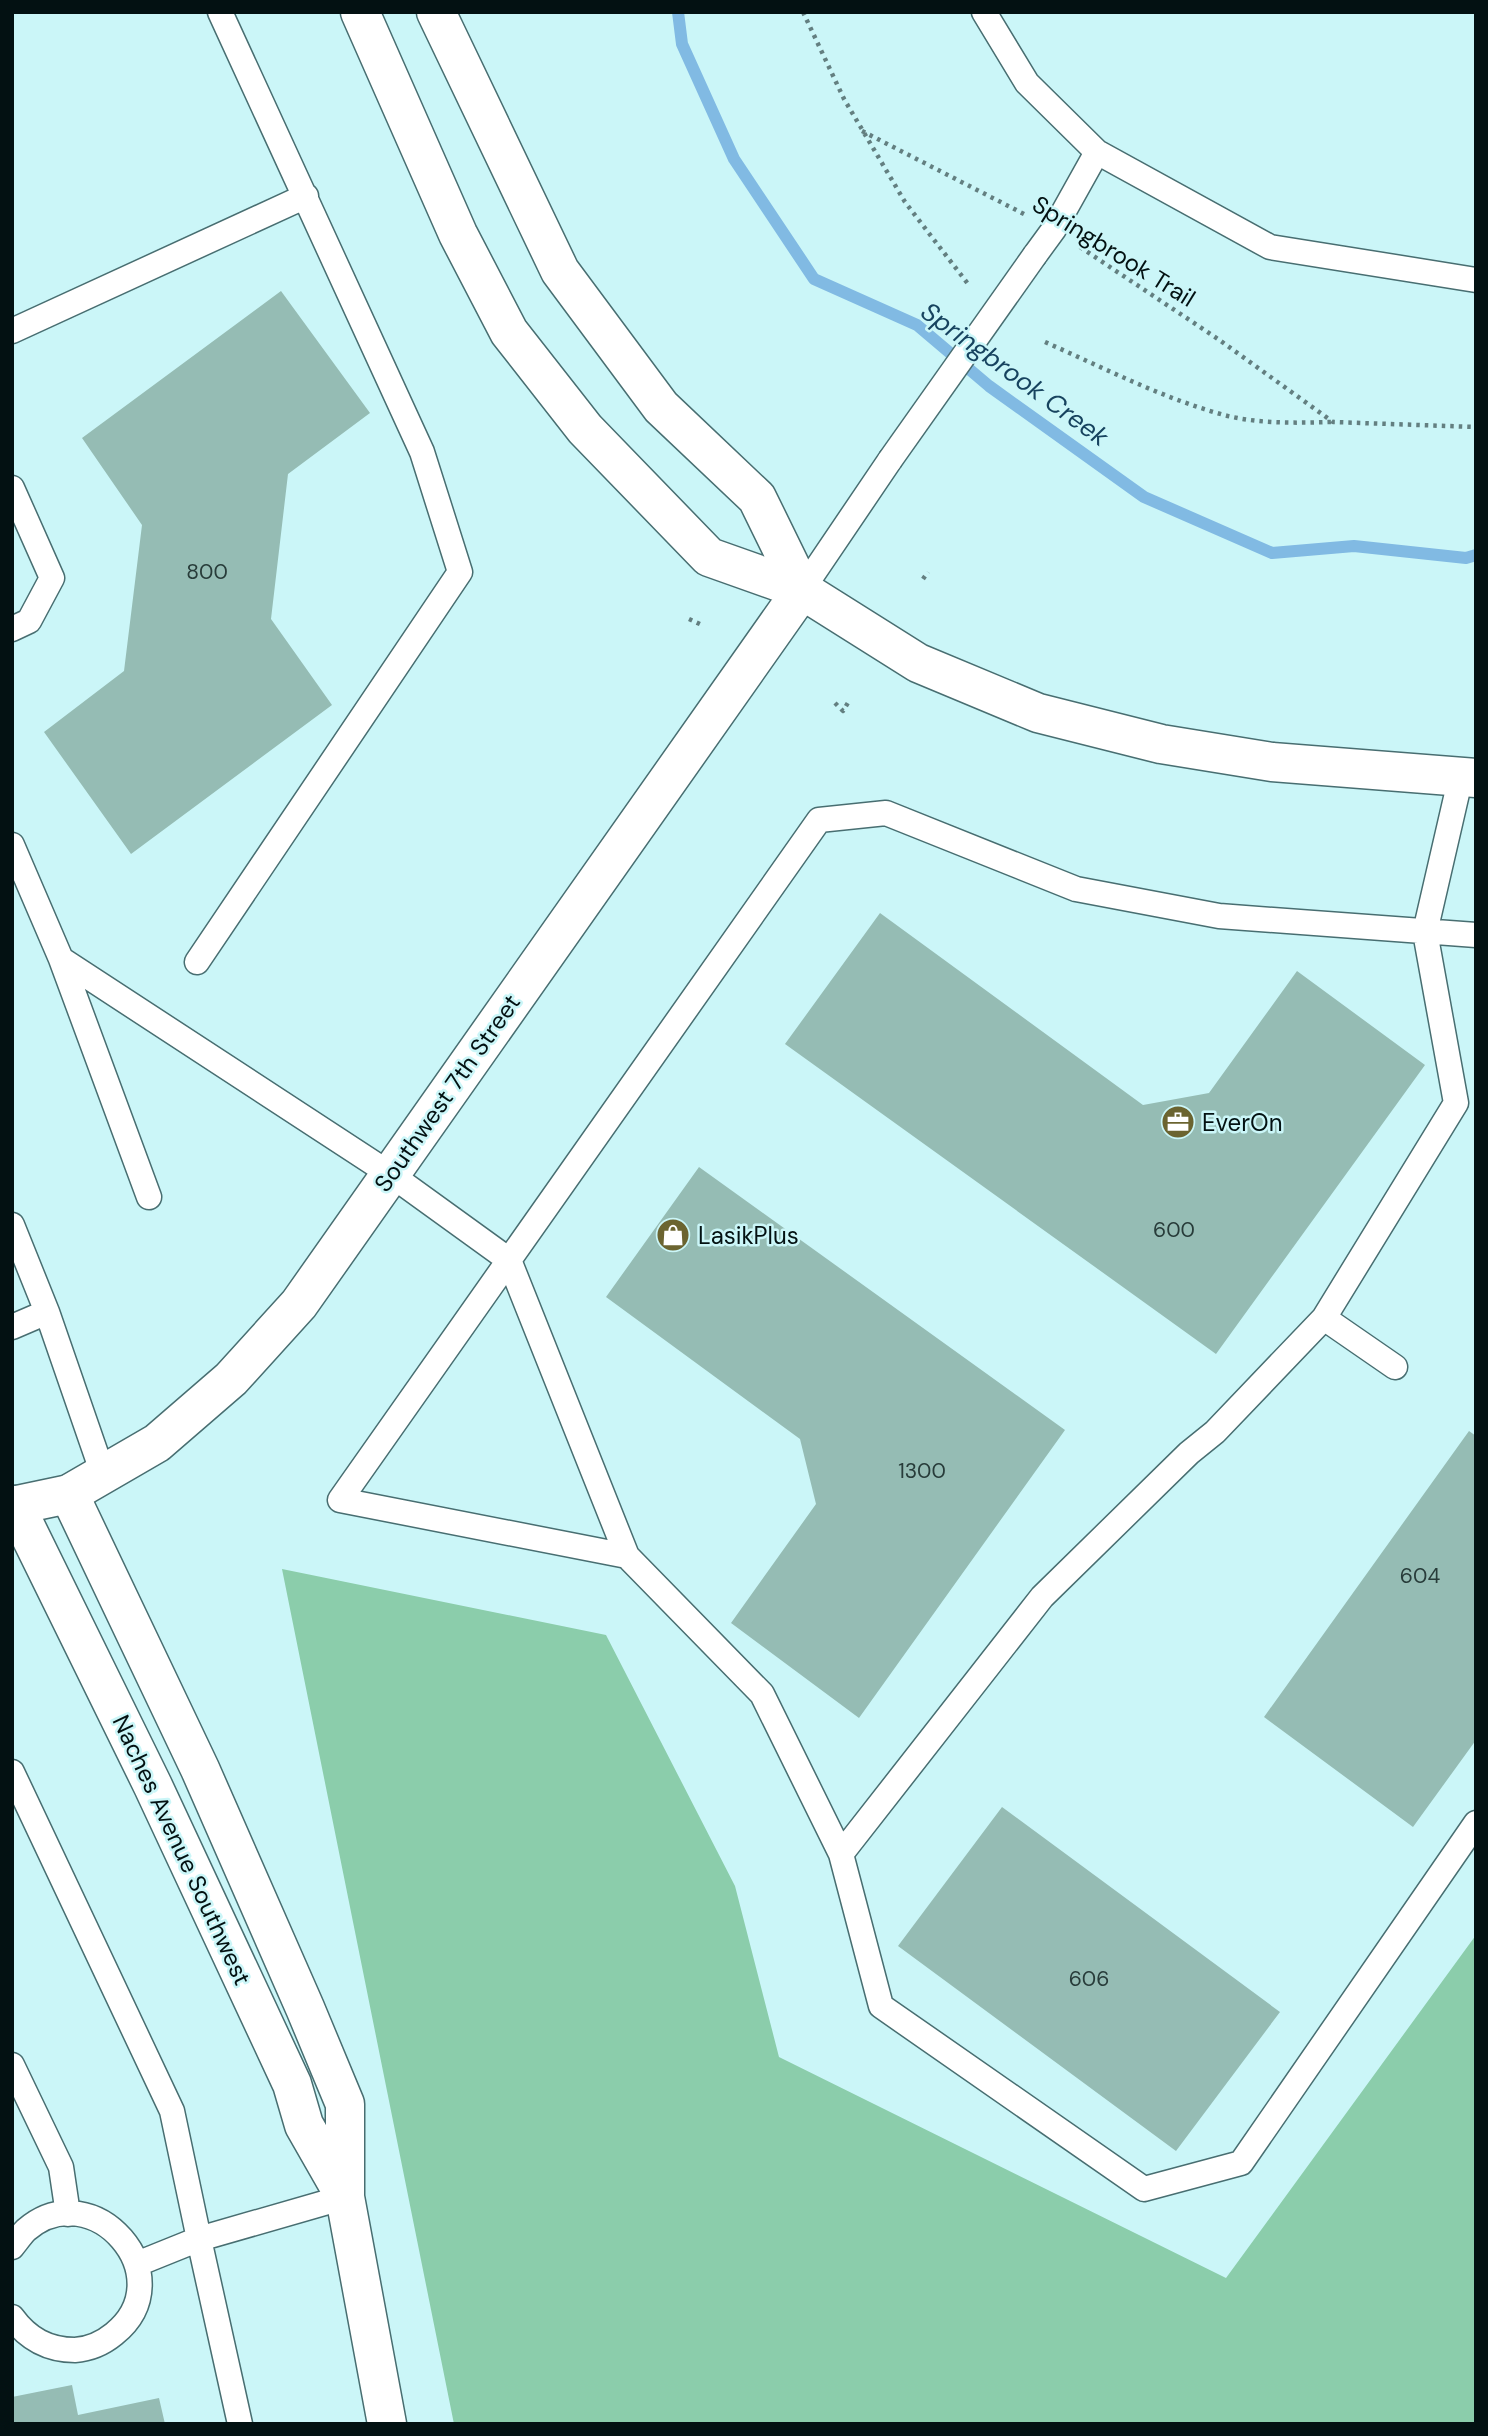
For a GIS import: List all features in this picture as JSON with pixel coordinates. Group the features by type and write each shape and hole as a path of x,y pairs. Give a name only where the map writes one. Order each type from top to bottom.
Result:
{"street":[{"path":"360,12 458,234 509,332 585,429 709,557 802,590 918,663 1038,713 1161,744 1272,762 1468,777"},
{"path":"436,12 560,271 662,407 757,498 802,590"},
{"name":"Southwest 7th Street","path":"14,1506 69,1494 157,1443 231,1379 299,1304 802,590"},
{"name":"Naches Avenue Southwest","path":"69,1494 200,1769 345,2104 345,2196 387,2424"},
{"name":"Naches Avenue Southwest","path":"14,1506 153,1786 292,2084 304,2125 345,2196"}],"lane":[{"path":"197,962 460,572 422,452 220,12"},
{"path":"985,12 1027,83 1097,152 1270,247 1476,280"},
{"path":"802,590 890,460 1054,229 1097,152"},
{"path":"12,331 306,197"},
{"path":"12,488 52,578 29,621 12,629"},
{"path":"841,1854 1042,1597 1189,1453 1214,1432 1324,1318 1456,1103 1425,932 1468,777"},
{"path":"627,1556 340,1500 818,820 886,813 1076,889 1219,916 1476,935"},
{"path":"12,845 61,959 149,1197"},
{"path":"61,959 390,1174 509,1260 627,1556 762,1694 841,1854 881,2006 1144,2189 1241,2163 1476,1823"},
{"path":"12,1225 47,1312 103,1474"},
{"path":"12,1327 47,1312"},
{"path":"1324,1318 1395,1367"},
{"path":"12,1772 172,2110 240,2424"},
{"path":"12,2066 61,2167 68,2214"},
{"path":"137,2264 199,2239 345,2196"},
{"path":"12,2247 26,2230 46,2218 68,2214 90,2216 111,2227 127,2243 137,2264 139,2286 135,2308 123,2327 105,2342 84,2349 62,2350 40,2343 22,2331 12,2317"}],"path":[{"path":"803,12 844,99 905,202 968,284"},
{"name":"Springbrook Trail","path":"863,131 1054,229 1218,339 1333,422"},
{"path":"1045,342 1156,391 1226,415 1286,423 1476,427"},
{"path":"923,579 928,572"},
{"path":"689,619 704,626"},
{"path":"835,703 844,710 849,701"}],"green space":[{"path":"282,1569 606,1635 735,1886 779,2057 1226,2278 1476,1935 1476,2424 454,2424"}],"building":[{"path":"281,291 370,413 288,474 271,619 332,705 131,854 44,732 124,671 142,525 82,438"},
{"path":"880,913 1143,1105 1209,1093 1297,971 1425,1065 1216,1354 785,1044"},
{"path":"699,1167 1065,1430 859,1718 731,1623 816,1504 800,1439 606,1297"},
{"path":"1469,1431 1476,1436 1476,1740 1413,1827 1264,1717"},
{"path":"1002,1807 1280,2012 1176,2151 898,1946"},
{"path":"72,2385 78,2415 159,2398 165,2424 12,2424 12,2397"}],"waterway":[{"name":"Springbrook Creek","path":"678,12 682,44 734,159 814,279 917,325 989,386 1144,497 1272,553 1354,546 1466,558 1476,555"}],"place":[{"name":"EverOn","path":"1178,1122"},
{"name":"LasikPlus","path":"673,1235"}]}
